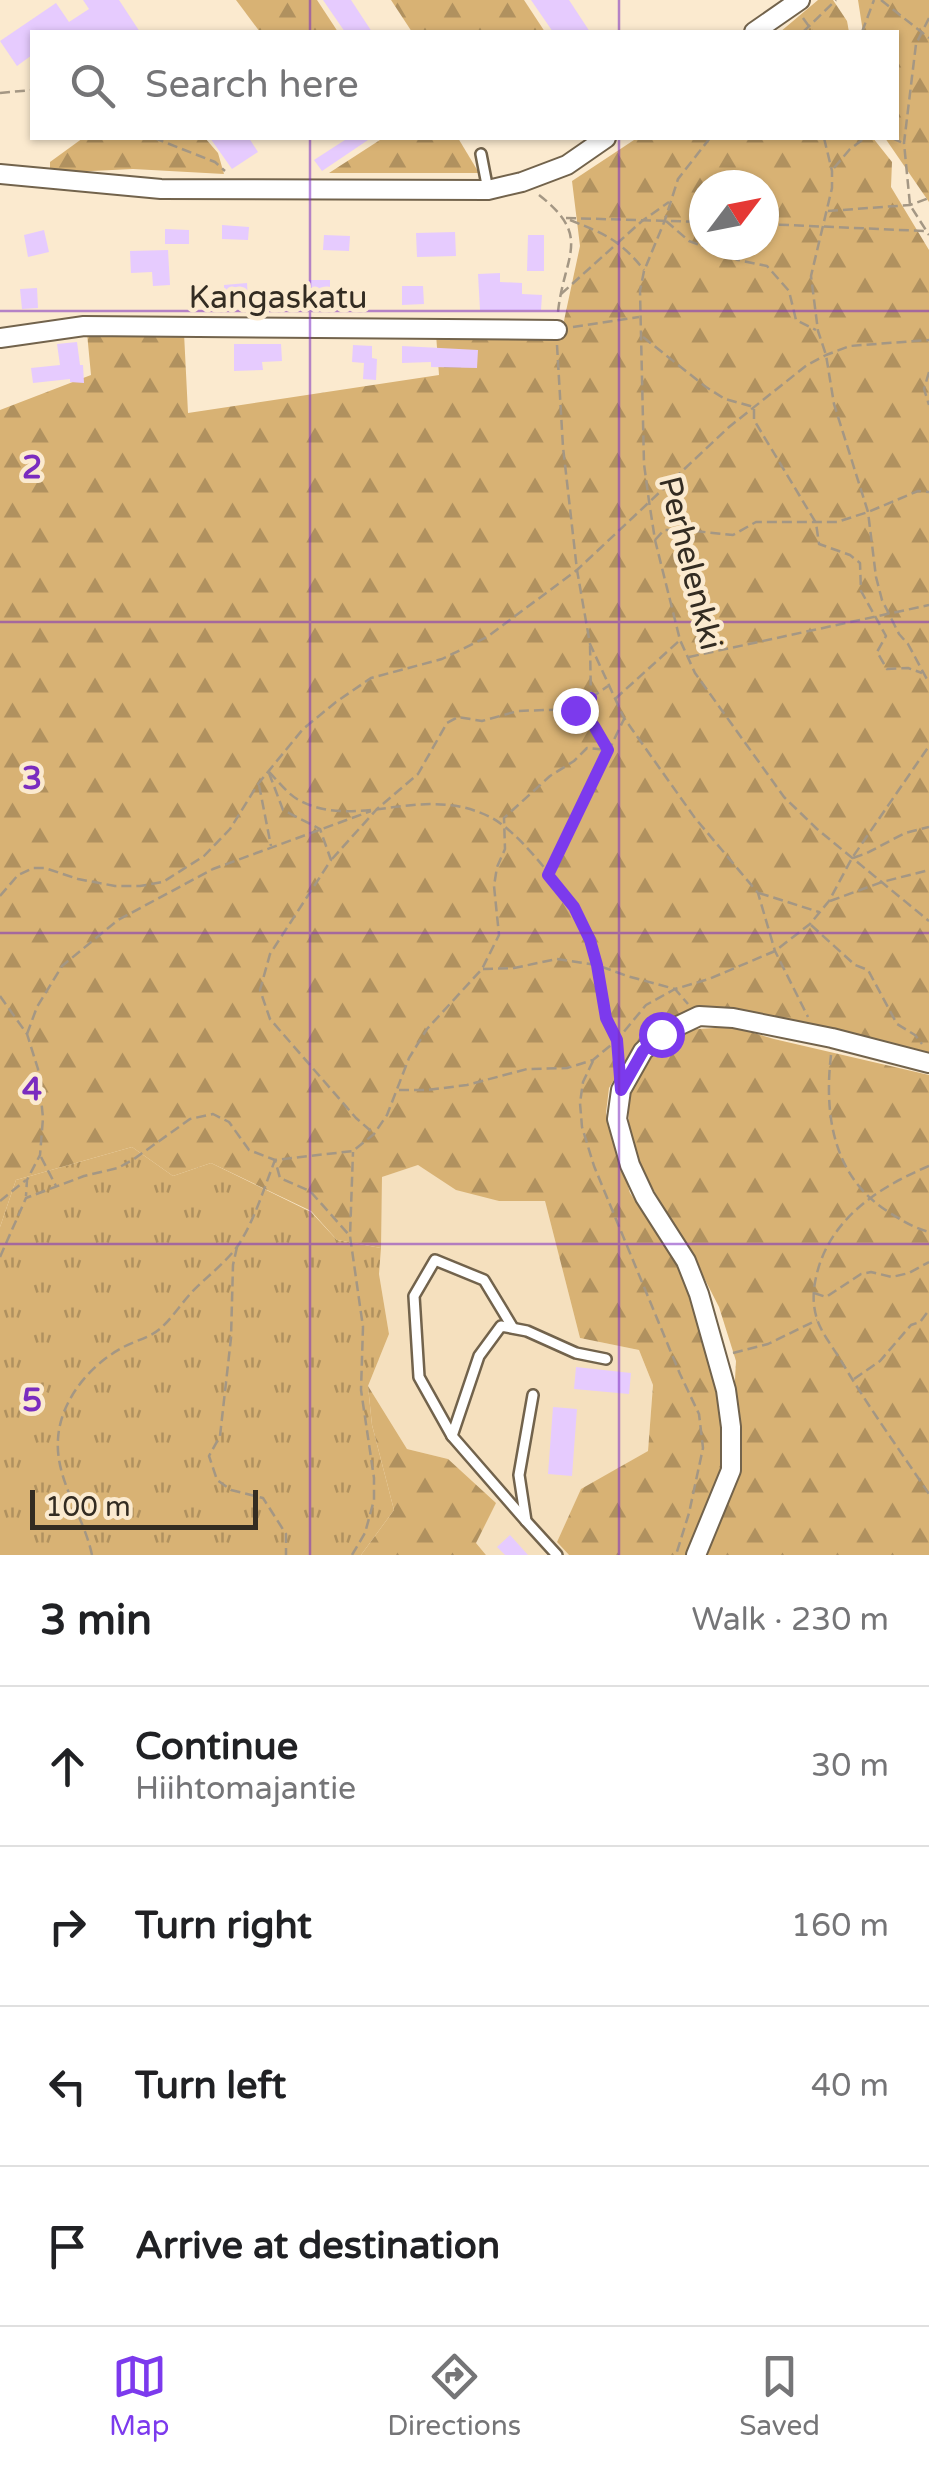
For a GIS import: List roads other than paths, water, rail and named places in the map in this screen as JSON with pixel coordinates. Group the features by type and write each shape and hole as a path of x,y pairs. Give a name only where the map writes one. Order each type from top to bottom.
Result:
{"street":[{"path":"757,30 800,0"},
{"path":"0,174 161,189 488,190 567,165 603,140"},
{"name":"Kangaskatu","path":"0,338 84,326 556,330"},
{"path":"696,1555 731,1470 732,1427 726,1390 699,1294 686,1261 630,1165 618,1119 621,1090 652,1042 698,1016 734,1018 929,1063"}],"lane":[{"path":"481,154 488,190"},
{"path":"512,1328 484,1280 435,1260 414,1296 419,1376 452,1436 557,1555"},
{"path":"452,1436 479,1356 501,1326 527,1331 576,1353 606,1359"},
{"path":"526,1521 519,1475 533,1395"}]}
